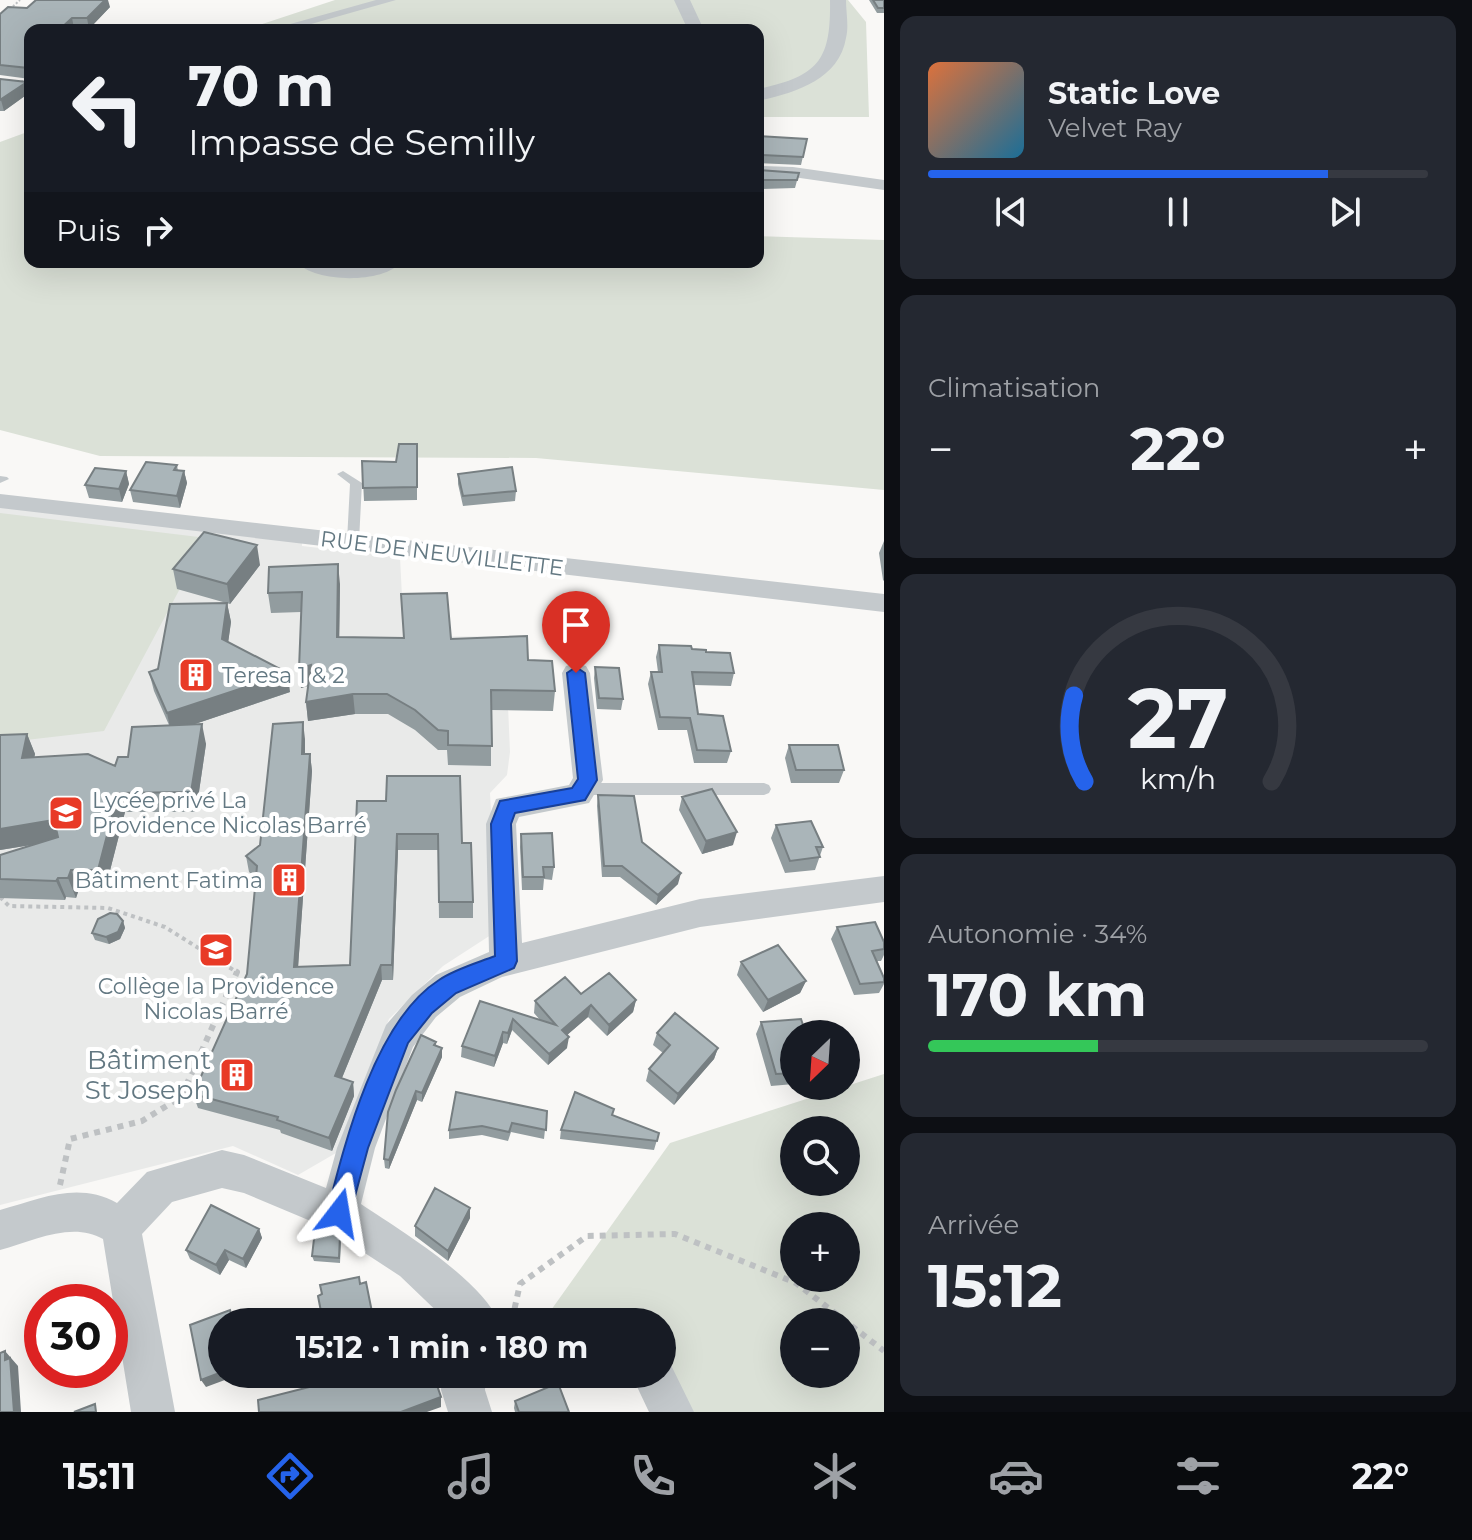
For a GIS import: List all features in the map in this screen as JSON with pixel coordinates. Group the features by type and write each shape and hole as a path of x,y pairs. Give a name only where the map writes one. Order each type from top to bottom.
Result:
{"street":[{"path":"298,24 390,0"},
{"path":"682,0 693,24"},
{"path":"764,93 809,78 824,67 834,54 839,38 838,0"},
{"path":"764,171 805,173 884,185"},
{"path":"327,268 357,271 376,268"},
{"name":"RUE DE NEUVILLETTE","path":"1,486 353,541 884,603"},
{"path":"506,961 501,824 507,807 578,795 588,780 576,673"},
{"path":"339,1213 356,1148 399,1037 424,1006 448,986 506,961 700,913 884,889"},
{"path":"121,1227 161,1186 222,1169 244,1174 339,1213 414,1262 460,1308"},
{"path":"0,1230 72,1211 92,1211 121,1227"},
{"path":"121,1227 153,1412"},
{"path":"463,1388 470,1412"},
{"path":"660,1388 672,1412"}],"lane":[{"path":"343,474 356,483 353,541"},
{"path":"582,789 764,789"}],"path":[{"path":"7,12 20,0"},
{"path":"18,85 24,81"},
{"path":"0,897 9,906 108,908 165,927 237,972 181,1097 142,1121 70,1139 61,1167 59,1194"},
{"path":"514,1308 520,1284 587,1236 675,1234 796,1283 884,1351"}],"shaded area":[{"path":"335,0 848,0 866,22 869,117 764,117 764,24 262,24"},
{"path":"24,133 24,268 764,268 764,236 884,240 884,490 536,458 100,456 0,430 0,142"},
{"path":"0,506 302,540 302,546 400,557 404,637 505,636 510,752 507,775 490,793 497,931 443,966 389,1019 336,1153 298,1175 233,1146 0,1205"},
{"path":"0,513 207,538 104,731 0,743"},
{"path":"884,1074 884,1412 690,1412 675,1388 676,1308 553,1308 670,1143 803,1100 860,1100 860,1082"}],"building":[{"path":"36,0 105,0 87,18 72,18 66,24 24,24 24,68 0,65 0,14 8,7 27,8"},
{"path":"873,0 884,0 884,8 878,8"},
{"path":"0,79 24,82 24,84 0,100"},
{"path":"764,136 807,139 803,157 764,155"},
{"path":"764,170 799,173 797,180 764,180"},
{"path":"399,444 417,444 417,487 363,488 362,461 396,462"},
{"path":"146,462 177,465 174,470 184,471 177,496 130,490"},
{"path":"512,467 516,491 463,496 458,474"},
{"path":"95,468 126,471 119,489 85,485"},
{"path":"204,532 257,545 227,584 173,569"},
{"path":"338,564 337,637 404,638 401,594 447,593 451,639 527,636 528,660 552,661 555,691 491,690 492,746 448,745 448,731 438,730 415,710 387,694 353,694 306,702 311,665 299,669 302,592 268,593 269,567"},
{"path":"227,603 222,639 288,673 167,713 149,672 158,669 170,604"},
{"path":"659,645 691,646 692,649 706,652 730,653 734,673 692,672 698,714 723,716 731,751 697,750 690,718 660,717 651,672 662,672"},
{"path":"595,667 619,668 623,699 599,698"},
{"path":"303,722 302,754 310,754 294,967 350,965 357,801 386,801 387,776 460,776 462,843 471,843 473,902 439,902 438,834 397,834 392,965 381,965 335,1076 353,1082 329,1138 277,1120 278,1117 193,1094 247,974 257,866 246,856 260,845 273,724"},
{"path":"202,724 191,792 118,793 98,870 71,870 68,878 58,878 56,881 0,879 0,855 58,837 54,820 0,829 0,735 27,734 22,758 88,754 115,766 118,757 128,757 132,727"},
{"path":"789,745 838,745 844,770 796,770"},
{"path":"712,789 737,832 706,841 682,797"},
{"path":"598,795 634,796 642,842 681,873 658,895 622,866 604,866"},
{"path":"811,821 823,847 816,847 820,857 790,861 776,825"},
{"path":"552,833 554,867 543,867 544,877 523,877 521,834"},
{"path":"110,913 117,914 123,921 118,932 106,937 92,933 98,919"},
{"path":"875,922 884,949 872,951 884,982 860,984 837,927"},
{"path":"778,945 806,981 768,1000 741,962"},
{"path":"609,973 636,1000 609,1025 591,1005 562,1030 569,1037 549,1054 513,1019 508,1033 503,1032 495,1056 462,1046 480,1001 556,1025 535,1001 565,977 581,994"},
{"path":"675,1013 718,1048 678,1094 649,1069 670,1045 657,1033"},
{"path":"780,1021 780,1074 776,1074 761,1022"},
{"path":"421,1035 442,1048 422,1093 416,1091 389,1160 384,1159 388,1112"},
{"path":"456,1092 547,1111 546,1130 512,1123 509,1132 482,1126 449,1130"},
{"path":"575,1092 614,1109 612,1115 659,1133 657,1141 561,1130"},
{"path":"435,1188 470,1208 448,1251 415,1226"},
{"path":"211,1205 259,1229 243,1259 225,1250 216,1265 186,1250"},
{"path":"316,1222 340,1236 339,1258 312,1256"},
{"path":"359,1277 360,1284 366,1282 371,1308 320,1308 320,1285"},
{"path":"208,1318 208,1377 201,1380 190,1325"},
{"path":"5,1351 5,1360 10,1358 14,1412 0,1412 0,1353"},
{"path":"305,1388 438,1388 441,1397 401,1412 259,1412 258,1400"},
{"path":"546,1388 560,1388 569,1412 519,1412 515,1401"},
{"path":"95,1404 96,1412 74,1412"}],"place":[{"name":"Teresa 1 & 2","path":"196,675"},
{"name":"Lycée privé La Providence Nicolas Barré","path":"66,813"},
{"name":"Bâtiment Fatima","path":"289,880"},
{"name":"Collège la Providence Nicolas Barré","path":"216,950"},
{"name":"Bâtiment St Joseph","path":"237,1075"}],"route":[{"path":"339,1213 356,1148 399,1037 424,1006 448,986 506,961 501,824 507,807 578,795 588,780 576,673"}]}
